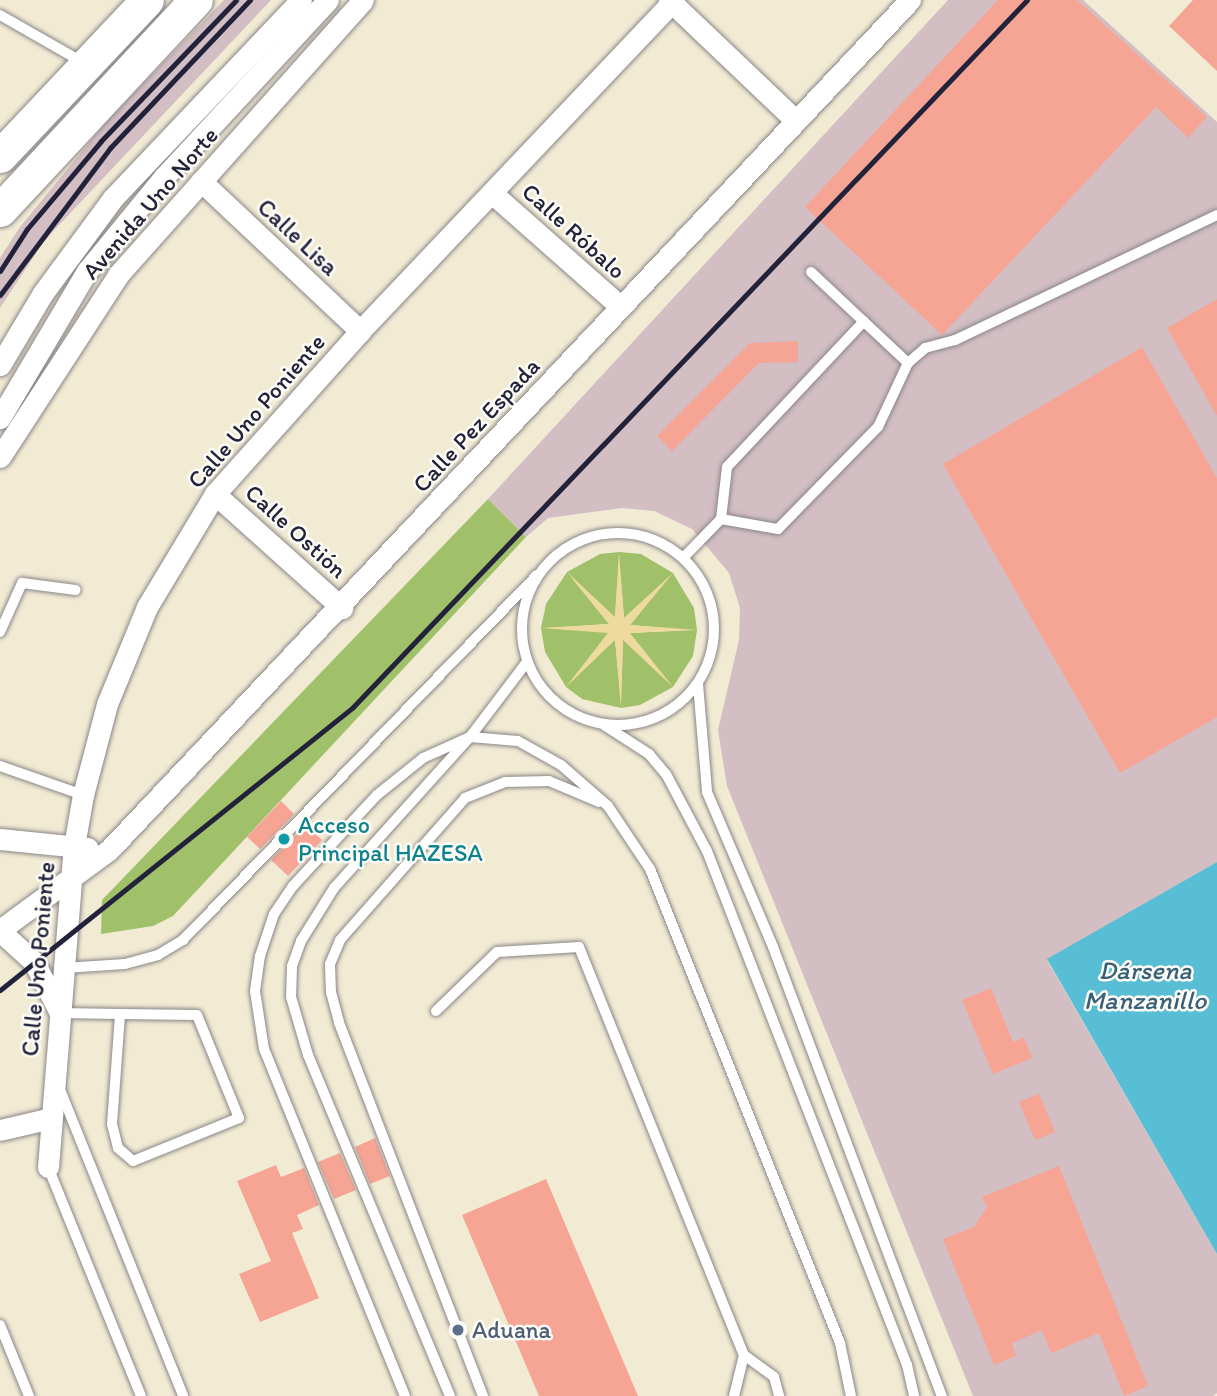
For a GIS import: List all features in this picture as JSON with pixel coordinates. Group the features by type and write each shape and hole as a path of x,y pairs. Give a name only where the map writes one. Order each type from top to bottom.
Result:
{"main road":[{"path":"0,156 147,0"},
{"path":"4,208 196,0"}],"street":[{"path":"0,365 43,293 113,198 301,0"},
{"path":"0,418 88,271 164,177 328,0"},
{"name":"Avenida Uno Norte","path":"0,457 118,275 363,0"},
{"name":"Calle Pez Espada","path":"0,931 109,850 342,608 910,0"},
{"path":"671,1 796,121"},
{"name":"Calle Uno Poniente","path":"48,1167 74,846 83,795 107,704 147,607 215,494 360,331 671,1"},
{"name":"Calle Lisa","path":"201,181 360,331"},
{"name":"Calle Róbalo","path":"492,193 621,307"},
{"name":"Calle Ostión","path":"215,494 342,608"},
{"path":"0,839 109,850"},
{"path":"0,931 34,962 60,1013"},
{"path":"0,1130 51,1118"}],"lane":[{"path":"0,15 87,64"},
{"path":"721,519 778,529 878,427 908,363 925,348 955,340 1217,215"},
{"path":"811,272 908,363"},
{"path":"683,558 721,519 727,467 864,321"},
{"path":"64,968 125,964 158,955 183,940 558,552 584,538 614,531 644,535 683,558 709,595 715,625 711,656 698,684 680,704 657,718 631,726 604,725 579,718 557,704 539,685 527,662 521,632 525,603 537,575"},
{"path":"0,632 22,583 76,590"},
{"path":"450,1396 308,1055 291,997 292,965 301,941 334,888 470,737 527,662"},
{"path":"698,684 707,792 773,947 942,1396"},
{"path":"604,725 649,754 666,774 707,851 907,1365 914,1396"},
{"path":"405,1396 264,1049 255,991 260,956 274,915 292,886 377,795 423,758 470,737 519,741 561,765 608,806 650,869 840,1343 851,1396"},
{"path":"0,766 83,795"},
{"path":"484,1396 339,1022 331,993 330,964 340,940 465,798 505,782 549,782 608,806"},
{"path":"436,1011 497,952 579,947 744,1355 774,1377 779,1396"},
{"path":"60,1013 197,1015 239,1118 133,1161 118,1149 112,1124 120,1014"},
{"path":"54,1075 183,1396"},
{"path":"48,1167 141,1396"},
{"path":"0,1325 29,1396"},
{"path":"734,1396 744,1355"}],"shaded area":[{"path":"224,0 271,0 44,241 0,308 0,258 20,227 106,122"},
{"path":"948,0 1083,0 1217,122 1217,862 1047,960 1217,1254 1217,1393 1213,1396 973,1396 727,786 718,730 739,640 740,608 729,573 692,529 654,511 622,508 548,518 526,537 488,499"}],"green space":[{"path":"488,499 526,537 173,916 153,926 101,934 102,900"},
{"path":"600,554 641,554 673,573 694,608 697,630 693,656 673,687 640,705 621,708 582,699 566,687 545,652 541,628 546,604 567,572","holes":["619,560 624,618 667,579 630,625 689,630 629,633 667,681 623,639 621,700 615,639 571,681 609,632 549,628 609,624 572,578 615,618"]}],"sand":[{"path":"619,552 624,618 673,573 630,625 697,630 630,633 673,687 623,640 621,708 615,640 566,687 608,633 541,628 609,624 567,572 615,617"}],"water":[{"name":"Dársena Manzanillo","path":"1217,862 1217,1254 1047,959"}],"building":[{"path":"998,0 1077,0 1207,117 1188,138 1156,107 942,335 805,207"},
{"path":"1193,0 1217,0 1217,71 1169,26"},
{"path":"1217,299 1217,416 1167,328"},
{"path":"798,341 798,362 759,363 672,451 657,436 750,343"},
{"path":"1142,347 1217,478 1217,717 1120,773 943,464"},
{"path":"281,801 294,814 260,849 247,837"},
{"path":"306,825 322,840 288,876 271,860"},
{"path":"991,988 1013,1042 1024,1037 1032,1058 993,1074 962,1000"},
{"path":"1039,1094 1055,1132 1035,1140 1019,1102"},
{"path":"375,1138 390,1176 370,1184 355,1147"},
{"path":"340,1153 356,1190 334,1199 318,1162"},
{"path":"276,1165 281,1177 304,1168 319,1205 297,1215 303,1229 292,1233 319,1298 260,1322 239,1274 271,1261 237,1181"},
{"path":"1059,1166 1148,1386 1124,1396 1099,1333 1051,1353 1042,1330 1012,1343 1016,1356 994,1365 943,1239 974,1227 987,1207 982,1197"},
{"path":"546,1179 638,1396 539,1396 462,1215"}],"railway":[{"path":"0,271 27,229 101,141 236,0"},
{"path":"0,295 110,148 250,0"},
{"path":"0,990 353,707 1027,0"}],"place":[{"name":"Acceso Principal HAZESA","path":"284,839"},
{"name":"Aduana","path":"458,1330"}]}
